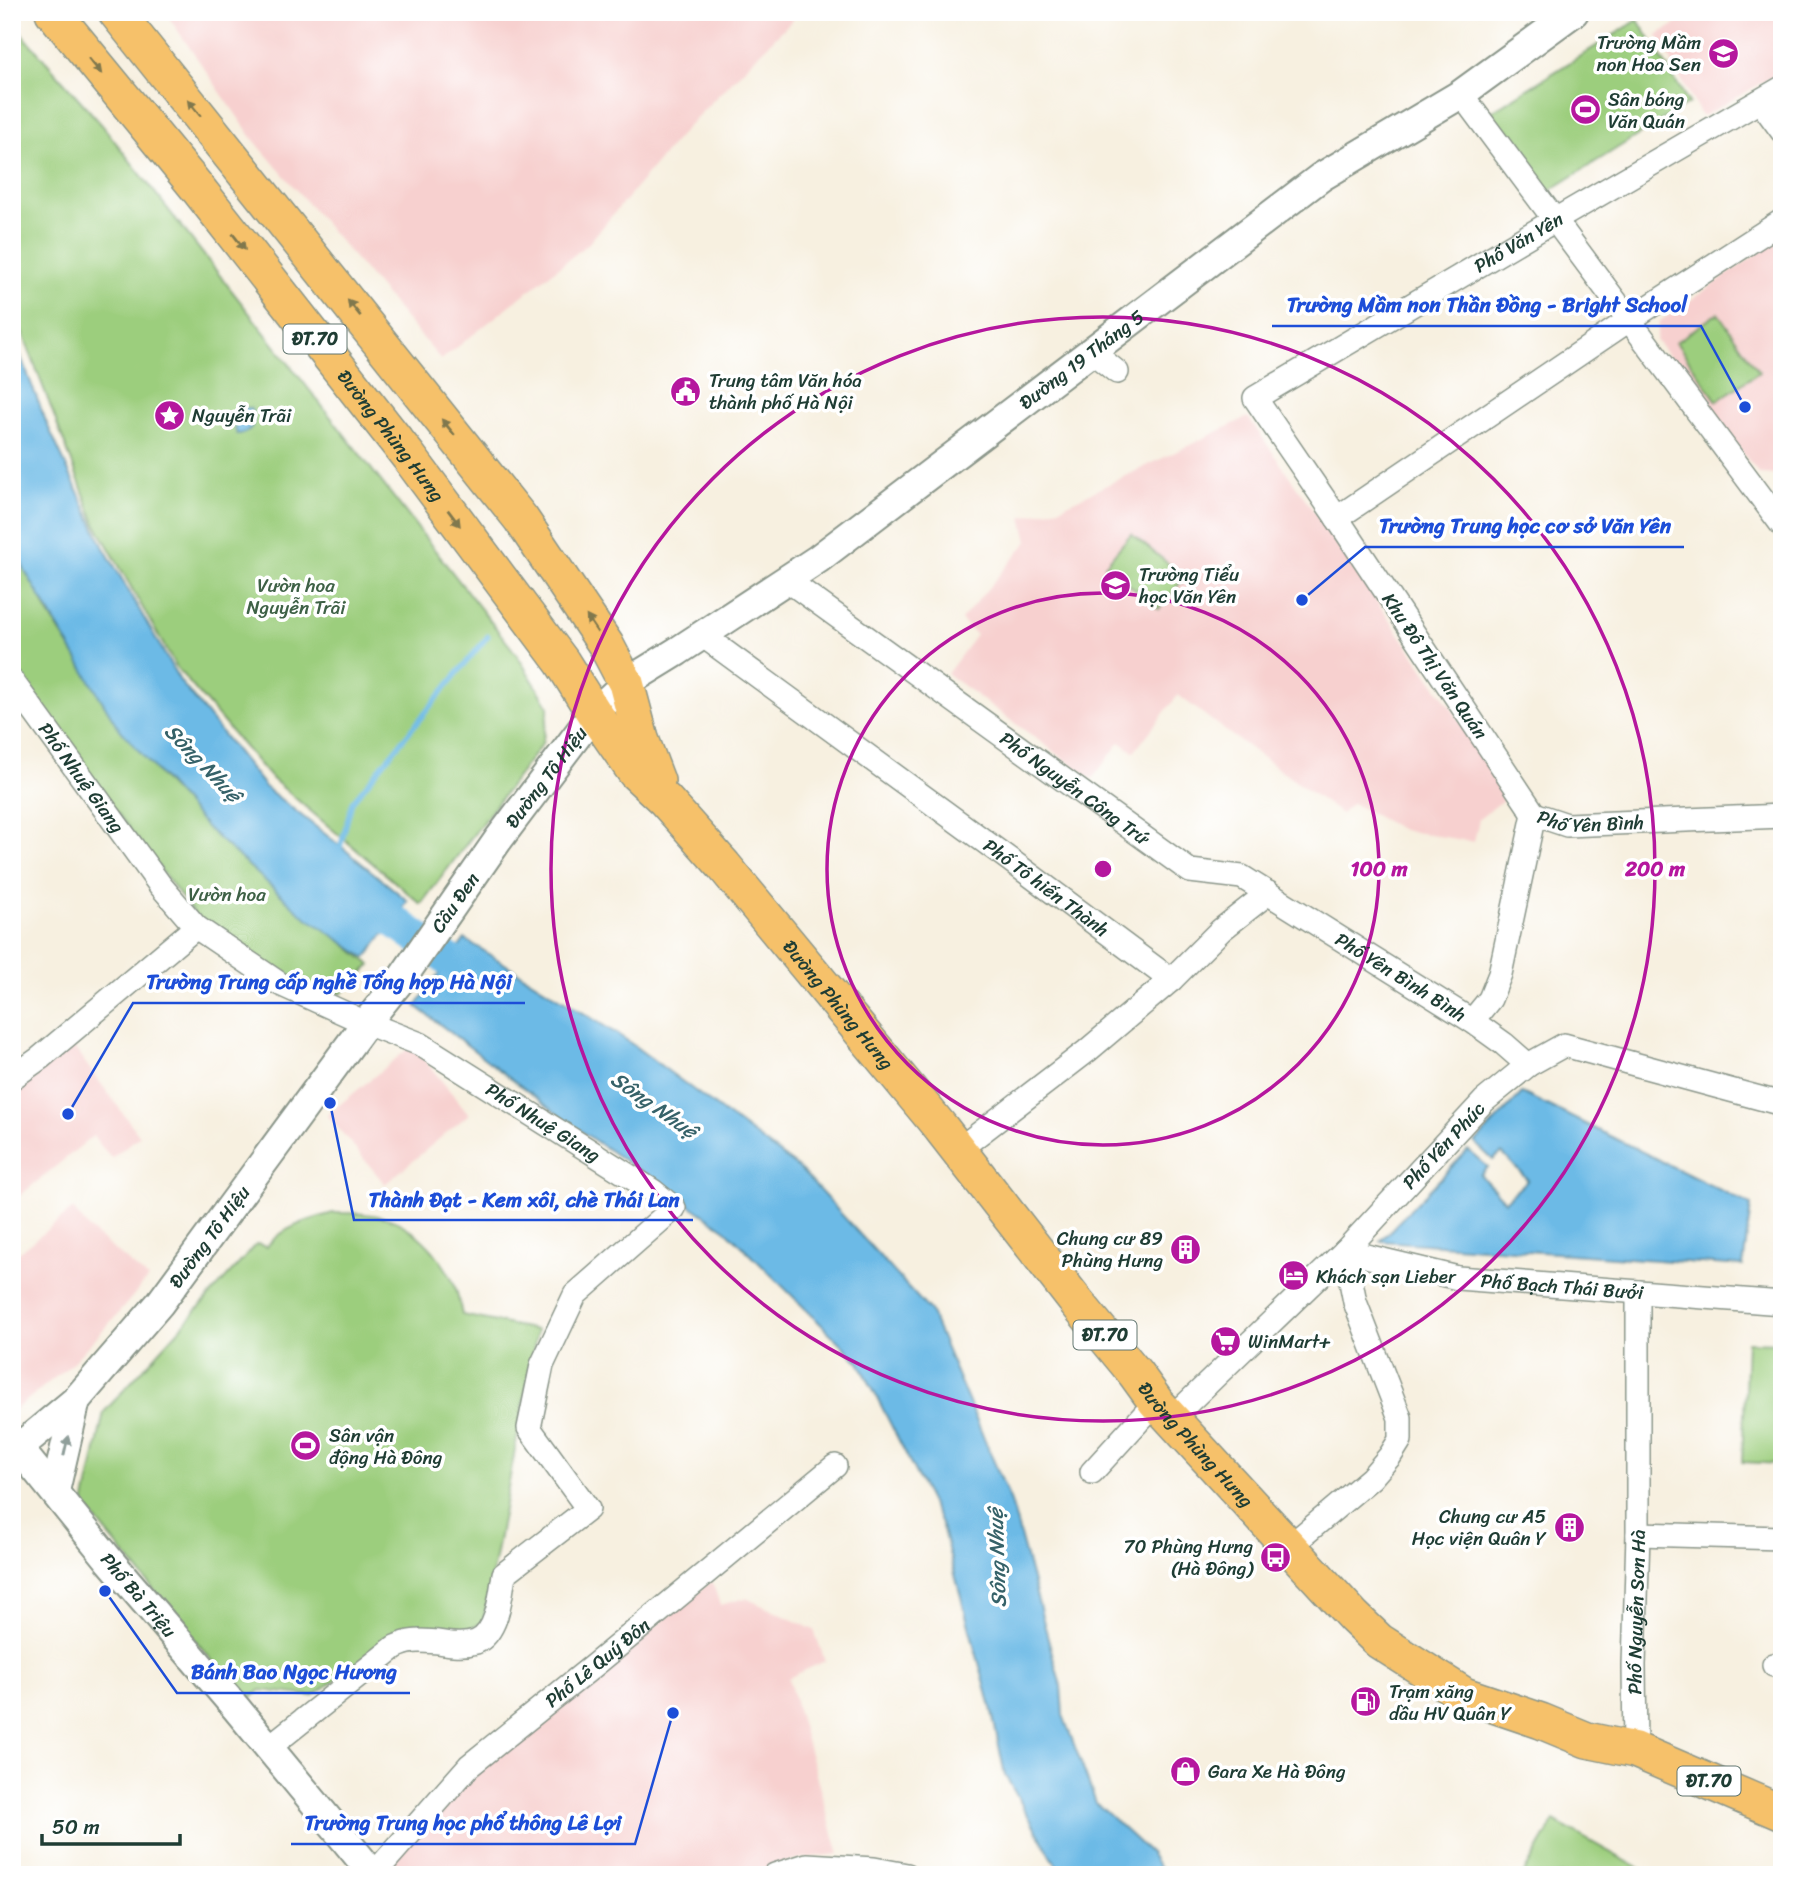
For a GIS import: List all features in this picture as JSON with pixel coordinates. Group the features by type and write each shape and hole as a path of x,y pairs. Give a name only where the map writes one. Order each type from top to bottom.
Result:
{"main road":[{"name":"Đường Phùng Hưng","path":"53,12 199,190 409,457 562,662 635,772 665,800 724,866 958,1150 1164,1410 1354,1617 1379,1642 1464,1695 1587,1740 1635,1750 1782,1813"},
{"name":"Đường Phùng Hưng","path":"116,12 368,324 521,519 606,645 626,683 641,739 665,800"},
{"path":"356,392 396,362"},
{"path":"480,552 521,519"}],"street":[{"name":"Đường 19 Tháng 5","path":"594,713 626,683 818,559 1321,177 1461,94 1574,12"},
{"name":"Phố Văn Yên","path":"1255,398 1782,88"},
{"path":"1461,94 1782,525"},
{"path":"1760,101 1782,131"},
{"path":"1337,518 1782,220"},
{"path":"1091,351 1117,372"},
{"name":"Khu Đô Thị Văn Quán","path":"1255,398 1534,814"},
{"name":"Phố Nguyễn Công Trứ","path":"787,580 1189,871 1242,877 1268,892"},
{"name":"Phố Tô hiến Thành","path":"702,635 1171,980"},
{"name":"Phố Nhuệ Giang","path":"12,681 160,885 196,927 280,984 420,1044 653,1191 674,1208 575,1295 541,1365 529,1428 588,1509 504,1574 498,1613 486,1634 478,1641 461,1645 408,1641 396,1647 268,1748"},
{"name":"Đường Tô Hiệu","path":"498,840 594,713"},
{"name":"Phố Yên Bình","path":"1472,1021 1490,999 1500,974 1534,814 1567,825 1782,816"},
{"name":"Cầu Đen","path":"386,1000 498,840"},
{"path":"958,1150 1087,1051 1171,980 1221,930 1268,892"},
{"name":"Phố Yên Bình Bình","path":"1268,892 1472,1021 1528,1065"},
{"path":"12,1078 40,1058 196,927"},
{"name":"Đường Tô Hiệu","path":"14,1447 76,1400 160,1303 366,1023 386,1000"},
{"name":"Phố Yên Phúc","path":"1092,1472 1345,1251 1484,1101 1528,1065 1564,1045 1782,1104"},
{"path":"1289,1547 1371,1478 1400,1440 1400,1418 1354,1302 1345,1251"},
{"name":"Phố Bạch Thái Bưởi","path":"1345,1251 1458,1278 1782,1303"},
{"path":"1637,1534 1638,1292"},
{"path":"55,1492 76,1400"},
{"name":"Phố Bà Triệu","path":"14,1447 55,1492 374,1875"},
{"name":"Phố Lê Quý Đôn","path":"374,1875 469,1766 835,1466"},
{"name":"Phố Nguyễn Sơn Hà","path":"1635,1750 1633,1665 1637,1534 1782,1538"},
{"path":"775,1875 807,1865 874,1869 907,1875"}],"shaded area":[{"path":"165,12 797,12 687,127 588,244 441,360 253,139"},
{"name":"Trường Mầm non Hoa Sen","path":"1697,12 1782,12 1782,71 1702,117 1657,35"},
{"path":"1782,237 1782,475 1759,474 1656,340 1659,322"},
{"path":"1248,417 1511,794 1479,819 1474,842 1402,830 1352,803 1341,814 1178,695 1134,752 1120,742 1092,779 947,674 976,635 961,620 1028,541 1022,517 1059,508"},
{"path":"72,1045 140,1136 111,1158 93,1136 13,1201 12,1092"},
{"path":"409,1048 417,1051 469,1114 385,1184 327,1115"},
{"path":"73,1209 89,1229 148,1278 68,1367 12,1412 12,1258"},
{"path":"712,1581 720,1605 746,1598 814,1630 825,1661 788,1678 839,1854 802,1858 736,1875 390,1875 385,1869 454,1794 503,1749"}],"green space":[{"name":"Sân bóng Văn Quán","path":"1638,20 1689,103 1538,198 1481,118"},
{"name":"Vườn hoa Nguyễn Trãi","path":"12,23 102,125 517,655 549,707 542,744 421,904 269,776 176,667 95,523 12,305"},
{"path":"1718,313 1759,372 1717,401 1676,342"},
{"name":"Vườn hoa","path":"12,532 47,611 113,715 168,785 208,826 310,916 371,965 341,994 283,983 201,923 12,674"},
{"path":"1131,534 1185,577 1159,609 1105,565"},
{"name":"Sân vận động Hà Đông","path":"333,1213 377,1215 400,1224 423,1240 448,1271 462,1315 537,1330 483,1623 460,1632 411,1627 313,1696 261,1690 246,1702 84,1505 104,1412 257,1244 266,1247 288,1229"},
{"path":"1747,1342 1782,1343 1782,1464 1742,1462"},
{"path":"1554,1821 1640,1869 1637,1875 1523,1875"}],"water":[{"path":"12,334 47,424 103,546 180,681 265,787 408,901 366,958 303,915 207,828 117,726 25,571 12,540"},
{"path":"242,408 250,408 253,422 247,432 237,434 235,428"},
{"path":"465,939 625,1039 800,1169 930,1311 1011,1502 1061,1686 1063,1715 1096,1803 1150,1853 1164,1875 1062,1875 1005,1775 991,1707 941,1523 859,1362 726,1230 569,1123 416,1006"},
{"path":"1522,1093 1751,1205 1743,1266 1380,1241 1468,1150 1488,1167 1480,1175 1505,1201 1528,1180 1502,1153 1493,1160 1475,1143"}],"waterway":[{"path":"339,852 352,802 488,636"},
{"name":"Sông Nhuệ","path":"356,894 486,986"}],"place":[{"name":"Trường Mầm non Hoa Sen","path":"1724,53"},
{"name":"Sân bóng Văn Quán","path":"1585,110"},
{"name":"Trung tâm Văn hóa thành phố Hà Nội","path":"686,391"},
{"name":"Trường Mầm non Thần Đồng - Bright School","path":"1745,407"},
{"name":"Nguyễn Trãi","path":"169,415"},
{"name":"Trường Tiểu học Văn Yên","path":"1116,585"},
{"name":"Trường Trung học cơ sở Văn Yên","path":"1302,600"},
{"name":"Thành Đạt - Kem xôi, chè Thái Lan","path":"330,1103"},
{"name":"Trường Trung cấp nghề Tổng hợp Hà Nội","path":"68,1114"},
{"name":"Chung cư 89 Phùng Hưng","path":"1186,1249"},
{"name":"Khách sạn Lieber","path":"1293,1276"},
{"name":"WinMart+","path":"1225,1341"},
{"name":"Sân vận động Hà Đông","path":"306,1446"},
{"name":"Chung cư A5 Học viện Quân Y","path":"1569,1527"},
{"name":"70 Phùng Hưng (Hà Đông)","path":"1276,1557"},
{"name":"Bánh Bao Ngọc Hương","path":"105,1591"},
{"name":"Trạm xăng dầu HV Quân Y","path":"1366,1702"},
{"name":"Trường Trung học phổ thông Lê Lợi","path":"673,1713"},
{"name":"Gara Xe Hà Đông","path":"1185,1771"}]}
